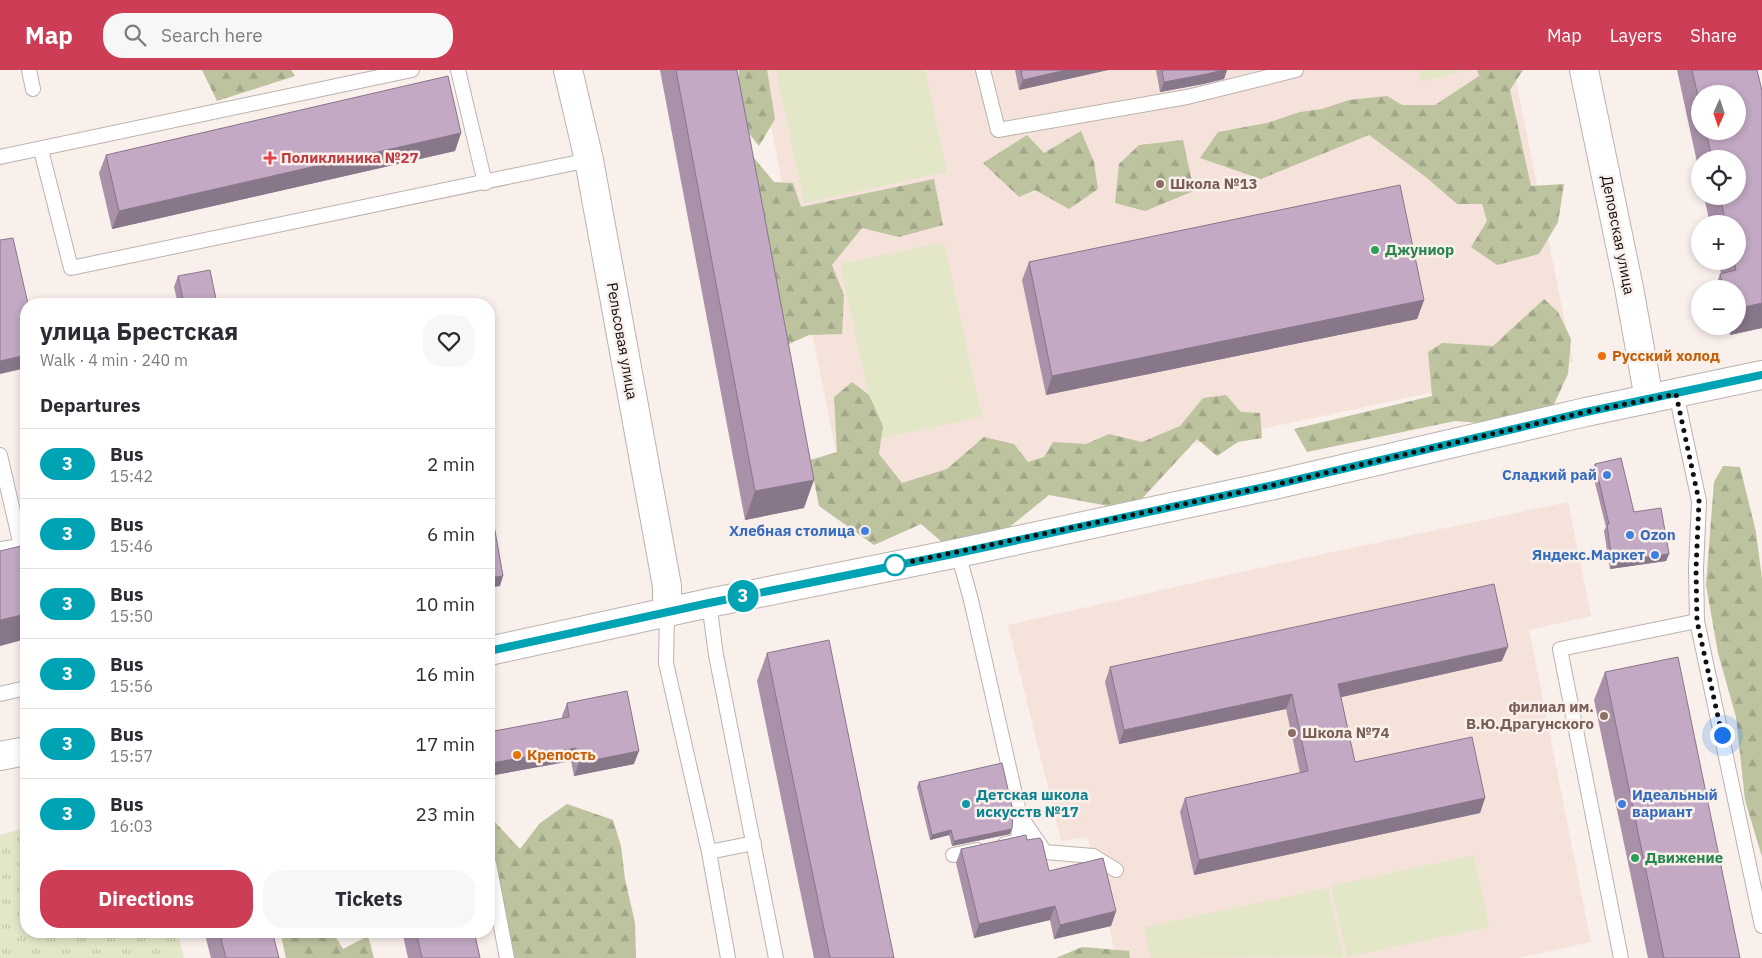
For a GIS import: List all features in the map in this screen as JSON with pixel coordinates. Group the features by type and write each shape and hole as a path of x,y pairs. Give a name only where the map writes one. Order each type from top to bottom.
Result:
{"main road":[{"name":"Рельсовая улица","path":"568,70 589,160 667,586 667,613"},
{"name":"Деповская улица","path":"1584,70 1649,399"},
{"path":"495,650 1264,487 1762,375"},
{"path":"0,756 20,751"}],"lane":[{"path":"29,70 33,89"},
{"path":"0,157 41,150 412,70"},
{"path":"458,70 485,182"},
{"path":"983,70 998,130 1187,97 1296,70"},
{"path":"41,150 71,268 589,160"},
{"path":"1676,394 1699,501 1696,569 1697,621 1762,926"},
{"path":"0,455 20,542"},
{"path":"0,550 20,546"},
{"path":"953,855 1018,841 1020,816 973,609 958,553"},
{"path":"709,603 716,655 776,958"},
{"path":"667,613 666,663 709,852 728,958"},
{"path":"1621,958 1560,649 1697,621"},
{"path":"0,694 20,689"},
{"path":"1020,816 1045,852 1093,856 1116,870"},
{"path":"709,852 754,843"},
{"path":"495,894 508,958"}],"shaded area":[{"name":"Школа №13","path":"760,70 1514,70 1573,362 849,518"},
{"name":"Школа №74","path":"1568,502 1591,616 1529,630 1591,942 1518,958 1116,958 1087,837 1061,841 1008,625 1281,563"}],"green space":[{"path":"202,70 291,70 295,76 217,101"},
{"path":"739,70 767,70 775,119 759,146 738,120"},
{"path":"776,70 925,70 947,172 804,203"},
{"path":"1418,70 1462,70 1463,72 1421,82"},
{"path":"1477,70 1523,70 1510,90 1531,186 1564,184 1558,222 1539,254 1497,265 1471,247 1487,221 1482,204 1457,204 1427,178 1369,135 1261,179 1200,158 1218,132 1267,123 1300,112 1322,109 1349,100 1387,96 1402,105 1435,105 1479,76"},
{"path":"1081,131 1094,162 1098,189 1069,209 1035,190 1019,197 983,163 1027,135 1044,153"},
{"path":"1183,140 1194,191 1145,211 1115,203 1119,164 1139,145"},
{"path":"736,155 755,159 774,182 793,183 801,207 934,179 943,225 899,237 862,228 832,265 844,295 842,334 809,335 787,345"},
{"path":"944,242 982,417 878,439 840,264"},
{"path":"1544,299 1558,312 1571,339 1568,374 1543,428 1455,421 1307,452 1294,429 1432,396 1428,352 1442,343 1493,346"},
{"path":"852,382 869,395 883,426 879,454 902,483 947,469 984,437 1014,444 1028,462 1044,457 1053,442 1086,444 1109,434 1142,442 1180,426 1203,398 1226,395 1241,412 1260,413 1262,438 1238,442 1217,456 1197,439 1138,503 1114,507 1049,495 1002,533 950,549 921,524 874,545 819,506 810,460 837,452 834,397"},
{"path":"1723,466 1740,467 1756,532 1762,579 1762,857 1745,800 1736,717 1718,653 1706,585 1714,482"},
{"path":"567,804 613,820 621,846 625,879 635,923 636,958 508,958 501,924 495,922 495,822 520,849 540,823"},
{"path":"20,830 20,938 179,938 184,958 0,958 0,835"},
{"path":"1474,855 1489,927 1347,957 1331,886"},
{"path":"1328,888 1343,957 1151,958 1144,927"},
{"path":"282,938 336,938 343,949 364,938 369,938 374,958 286,958"},
{"path":"1082,947 1129,951 1130,958 1056,958"}],"building":[{"path":"676,70 737,70 814,480 755,491"},
{"path":"1021,70 1066,70 1023,80"},
{"path":"1162,70 1223,70 1164,82"},
{"path":"1692,70 1757,70 1762,91 1762,303 1746,307 1746,280 1722,280 1720,274 1736,270 1746,270 1746,215 1724,215 1722,205 1746,205 1746,150 1710,150 1708,140 1746,140 1746,85 1695,85"},
{"name":"Поликлиника №27","path":"448,76 461,133 119,211 106,155"},
{"path":"1400,185 1424,300 1052,376 1029,262"},
{"path":"13,238 27,298 20,298 20,356 0,361 0,240"},
{"path":"210,270 216,298 183,298 178,276"},
{"path":"1621,458 1634,512 1661,508 1669,554 1612,562 1607,524 1609,524 1595,464"},
{"path":"495,531 503,576 495,577"},
{"path":"20,546 20,615 0,620 0,551"},
{"path":"1494,584 1508,647 1338,684 1355,762 1472,737 1485,798 1199,860 1185,798 1308,771 1292,694 1124,730 1110,667"},
{"path":"829,640 894,958 830,958 767,653"},
{"path":"1678,657 1740,958 1664,958 1605,672"},
{"path":"627,691 639,751 579,763 576,748 495,762 495,731 569,717 567,703"},
{"name":"Детская школа искусств №17","path":"1002,763 1013,811 1012,829 954,841 951,830 932,835 919,782"},
{"path":"1026,835 1027,840 1040,838 1042,841 1049,871 1103,858 1116,911 1060,925 1055,906 979,924 961,849"},
{"path":"221,938 274,938 279,958 226,958"},
{"path":"418,938 476,938 480,958 422,958"}],"bus line":[{"name":"3","path":"495,650 1274,485 1586,412 1762,375"}],"place":[{"name":"Поликлиника №27","path":"270,158"},
{"name":"Школа №13","path":"1160,184"},
{"name":"Джуниор","path":"1375,250"},
{"name":"Русский холод","path":"1602,356"},
{"name":"Сладкий рай","path":"1607,475"},
{"name":"Хлебная столица","path":"865,531"},
{"name":"Ozon","path":"1630,535"},
{"name":"Яндекс.Маркет","path":"1655,555"},
{"name":"филиал им. В.Ю.Драгунского","path":"1604,716"},
{"name":"Школа №74","path":"1292,733"},
{"name":"Крепость","path":"517,755"},
{"name":"Детская школа искусств №17","path":"966,804"},
{"name":"Идеальный вариант","path":"1622,804"},
{"name":"Движение","path":"1635,858"}],"route":[{"path":"895,565 1274,485 1586,412 1676,394 1699,501 1696,569 1697,621 1722,735"}]}
